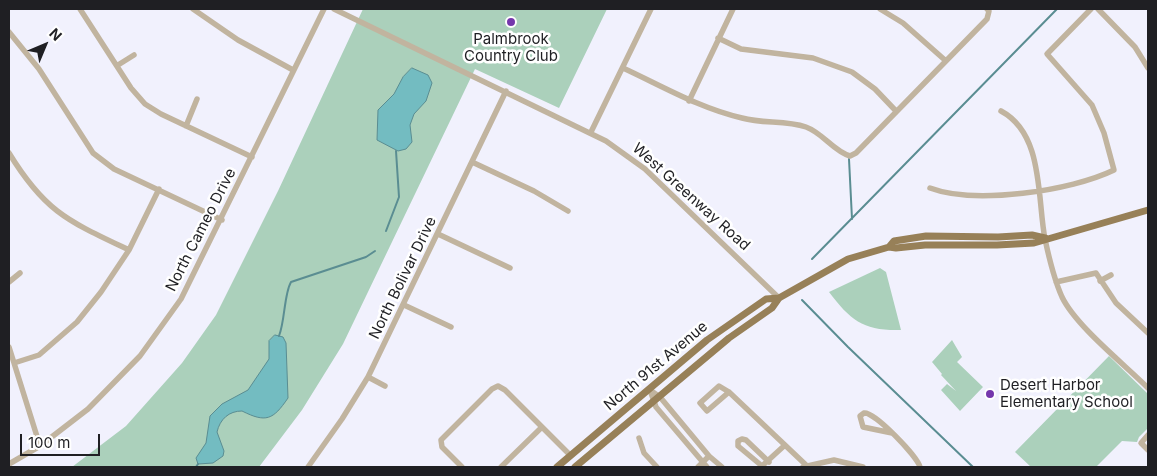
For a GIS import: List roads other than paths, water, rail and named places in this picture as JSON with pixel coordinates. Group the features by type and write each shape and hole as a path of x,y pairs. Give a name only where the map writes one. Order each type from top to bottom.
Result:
{"main road":[{"name":"North 91st Avenue","path":"576,467 728,339 772,308 779,298 813,277 848,259 889,247 1034,243 1045,238 1083,230 1148,210"},
{"name":"North 91st Avenue","path":"889,247 894,241 948,236 998,237 1032,235 1045,238"},
{"path":"948,236 948,244"},
{"name":"North 91st Avenue","path":"557,467 721,330 766,299 779,298"}],"street":[{"path":"80,9 118,65 131,88 145,104 186,126 252,157"},
{"path":"192,9 238,40 293,70"},
{"name":"North Cameo Drive","path":"9,464 40,446 88,409 140,356 182,299 324,9"},
{"name":"West Greenway Road","path":"334,9 591,132 645,169 779,298"},
{"path":"591,132 651,9"},
{"path":"689,100 732,9"},
{"path":"883,9 925,41 946,61"},
{"path":"623,68 689,100 745,119 786,123 809,128 826,138 843,154 850,156 856,153 987,19 989,11 987,9"},
{"path":"930,188 945,193 959,194 1015,194 1074,184 1114,170 1104,133 1092,105 1047,54 1091,9"},
{"path":"1098,9 1135,47 1148,68"},
{"path":"9,32 39,68 92,153 114,169 222,220"},
{"path":"718,38 741,49 813,58 852,72 875,89 896,111"},
{"path":"118,65 134,55"},
{"name":"North Bolivar Drive","path":"308,467 342,419 368,376 506,91"},
{"path":"186,126 197,98"},
{"path":"1001,111 1012,119 1027,141 1032,155 1045,238 1056,282 1072,312 1148,388"},
{"path":"9,153 40,197 57,213 76,226 129,250"},
{"path":"472,162 534,191 568,211"},
{"path":"14,363 39,355 57,341 101,292 129,250 159,189"},
{"path":"438,234 510,268"},
{"path":"9,282 20,273"},
{"path":"1056,282 1096,273 1116,302 1148,334"},
{"path":"1100,281 1111,275"},
{"path":"404,305 451,327"},
{"path":"9,347 40,446"},
{"path":"368,376 386,386"},
{"path":"462,467 444,449 441,442 444,436 498,386 505,390 570,456"},
{"path":"729,392 707,411 700,403 720,386 729,392 805,467 834,460 863,467"},
{"path":"650,390 660,397 709,456 722,467"},
{"path":"650,390 653,403 703,466 709,456"},
{"path":"892,433 863,427 860,416 864,412 872,414 892,433 916,459 920,467"},
{"path":"501,467 542,427"},
{"path":"1148,435 1141,443 1148,450"},
{"path":"639,438 644,453 657,467"},
{"path":"769,462 746,440 738,441 738,446 762,466 769,462 784,445"}],"water":[{"path":"412,68 428,75 432,83 426,101 414,114 410,125 412,142 406,149 398,151 377,140 378,110 394,94 403,77"},
{"path":"275,335 283,337 286,343 288,398 278,411 268,417 257,417 242,411 229,414 220,423 217,432 224,451 223,456 213,463 198,464 196,458 206,443 210,416 222,404 248,390 269,359 269,341"}],"waterway":[{"path":"812,259 1057,9"},
{"path":"386,231 399,197 396,151"},
{"path":"849,159 852,219"},
{"path":"279,336 287,293 291,282 366,257 375,251"},
{"path":"802,300 973,467"}],"place":[{"name":"Palmbrook Country Club","path":"511,22"},
{"name":"Desert Harbor Elementary School","path":"990,394"}]}
